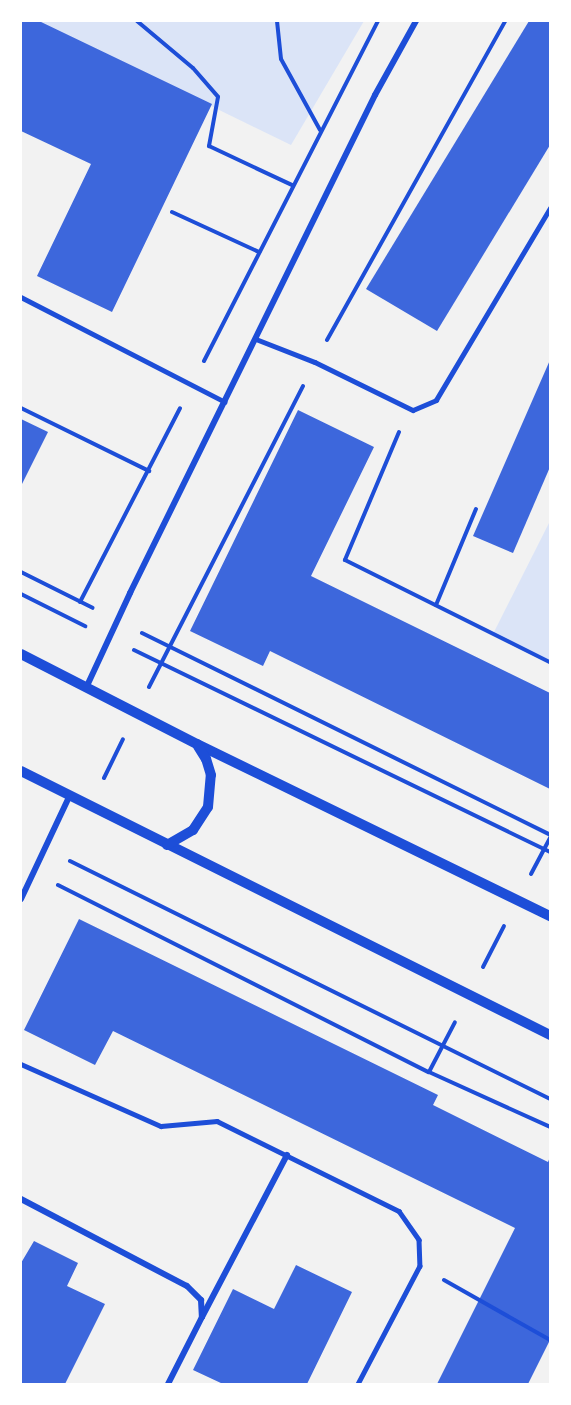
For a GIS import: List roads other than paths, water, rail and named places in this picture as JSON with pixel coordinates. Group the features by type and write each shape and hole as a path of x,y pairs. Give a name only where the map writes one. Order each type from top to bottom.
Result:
{"street":[{"path":"86,688 108,638 375,95 416,21"},
{"path":"21,654 196,744 550,916"},
{"path":"167,844 193,830 208,807 211,775 206,759 196,744"},
{"path":"21,771 550,1035"},
{"path":"21,899 70,795"},
{"path":"168,1384 287,1155"},
{"path":"21,1199 188,1286 201,1300 202,1317"}],"lane":[{"path":"256,339 315,362 409,409 413,410 436,400 550,208"},
{"path":"21,297 225,402"},
{"path":"21,1064 161,1126 217,1121 399,1211 418,1240 420,1266 358,1384"}]}
